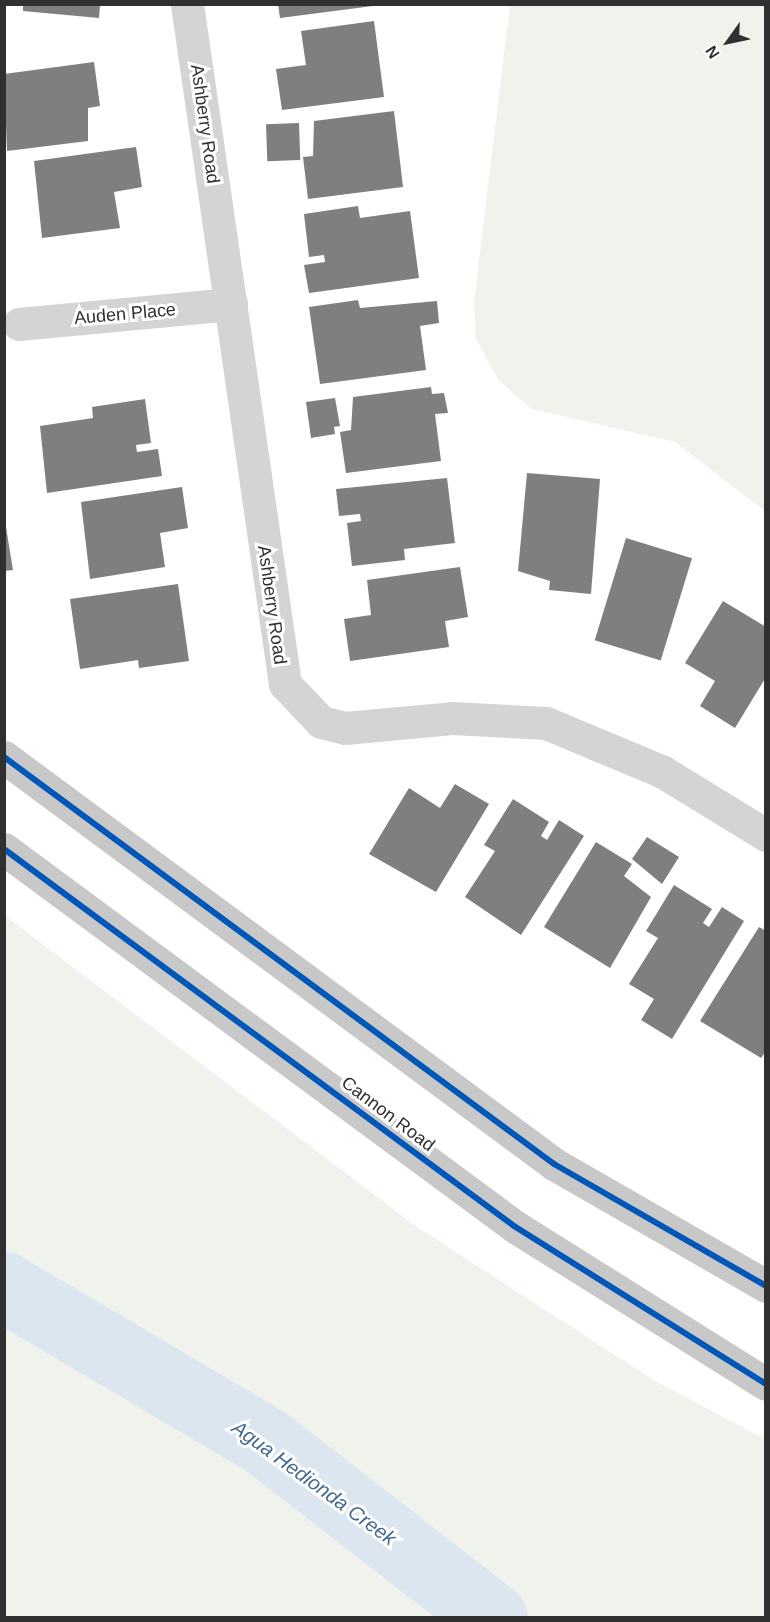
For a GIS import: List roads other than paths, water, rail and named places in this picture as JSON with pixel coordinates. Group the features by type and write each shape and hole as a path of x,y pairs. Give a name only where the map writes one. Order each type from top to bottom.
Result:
{"main road":[{"path":"4,758 554,1164 765,1286"},
{"name":"Cannon Road","path":"4,849 514,1226 765,1384"}],"street":[{"name":"Ashberry Road","path":"187,4 231,304 278,656 285,684 301,706 321,722 345,728 452,718 546,723 663,772 765,835"},
{"name":"Auden Place","path":"19,324 231,304"}],"waterway":[{"name":"Agua Hedionda Creek","path":"4,1287 266,1442 493,1618"}]}
